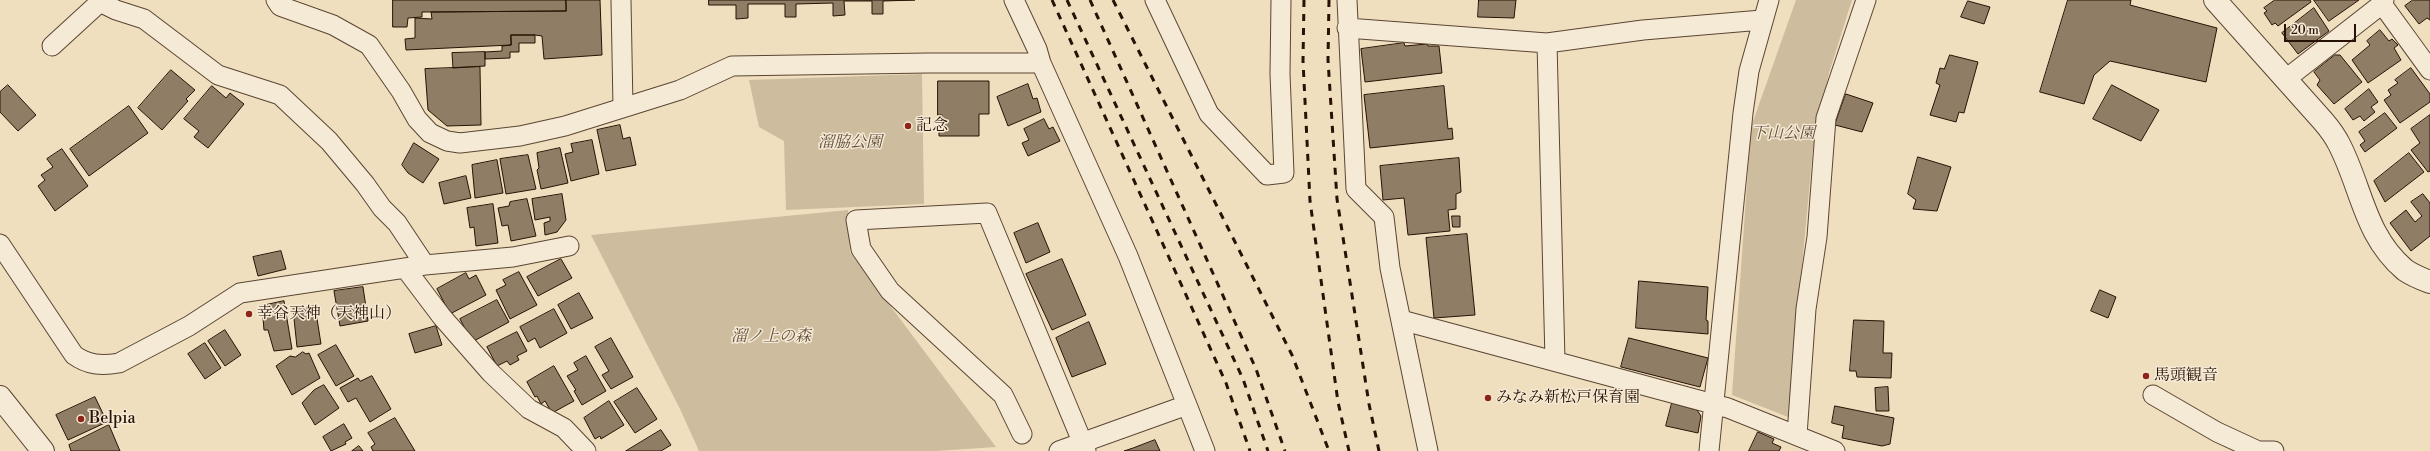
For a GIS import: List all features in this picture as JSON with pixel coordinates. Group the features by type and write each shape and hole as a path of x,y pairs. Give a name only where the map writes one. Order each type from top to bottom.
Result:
{"street":[{"path":"276,0 280,6 333,25 369,45 401,91 417,119 430,133 447,141 460,143 520,136 565,126 680,90 732,66 928,62 1041,63"},
{"path":"621,0 623,107"},
{"path":"1014,0 1128,256 1204,451"},
{"path":"1155,0 1209,114 1267,175 1284,173 1280,74 1281,0"},
{"path":"1347,0 1347,28 1356,189 1384,217 1390,268 1428,451"},
{"path":"1709,451 1730,264 1749,71 1762,20 1769,0"},
{"path":"1797,435 1806,309 1817,237 1826,118 1866,0"},
{"path":"2215,0 2323,121 2339,143 2366,216 2376,236 2406,271 2430,282"},
{"path":"52,46 100,2 116,10 144,19 218,75 280,95 329,141 365,184 382,208 396,223 425,265"},
{"path":"2286,80 2383,2 2430,70"},
{"path":"1347,28 1547,44 1643,30 1762,20"},
{"path":"1547,44 1555,360"},
{"path":"1022,434 1003,395 890,291 861,249 856,220 987,213 1084,447"},
{"path":"0,244 74,355 84,363 94,364 119,363 196,322 240,293 425,265 513,257 569,246"},
{"path":"405,268 442,317 492,373 529,409 564,428 586,451"},
{"path":"1401,320 1555,360 1714,404 1835,451"},
{"path":"2153,395 2217,432 2262,451"},
{"path":"0,397 43,451"},
{"path":"1059,451 1084,447 1187,405"}],"green space":[{"name":"下山公園","path":"1796,0 1852,0 1829,73 1813,148 1788,417 1732,395 1751,127"},
{"name":"溜脇公園","path":"922,74 924,204 786,210 784,141 759,127 749,80"},
{"name":"溜ノ上の森","path":"848,210 850,252 996,447 936,451 699,451 680,409 591,235"}],"building":[{"path":"393,0 566,0 566,11 422,12 422,17 408,18 407,27 393,27"},
{"path":"566,0 600,0 602,55 544,59 542,36 535,35 511,35 511,45 406,50 405,39 415,38 415,18 432,19 431,12 566,11"},
{"path":"709,0 915,0 883,1 883,14 872,14 872,1 844,1 845,15 833,16 833,3 796,4 796,17 785,17 785,4 748,4 748,18 736,19 736,5 709,5"},
{"path":"1479,0 1516,0 1514,18 1478,17"},
{"path":"2068,0 2131,0 2130,5 2217,28 2206,82 2110,61 2094,75 2084,104 2040,92"},
{"path":"2275,0 2310,0 2311,2 2278,26 2275,23 2272,25 2264,13 2267,11 2264,8"},
{"path":"2314,0 2359,0 2329,21"},
{"path":"2413,0 2430,0 2430,20 2427,18 2419,24 2405,6"},
{"path":"1968,1 1990,7 1984,24 1961,17"},
{"path":"2314,8 2329,31 2298,54 2282,33"},
{"path":"2380,30 2389,41 2392,39 2398,45 2394,48 2401,60 2368,83 2352,60 2370,45 2367,41"},
{"path":"511,35 535,35 535,43 519,43 519,52 510,52 510,58 485,59 485,52 502,51 502,46 511,45"},
{"path":"1404,43 1405,46 1427,44 1428,46 1439,46 1442,73 1365,82 1361,49"},
{"path":"485,52 485,66 453,68 452,53"},
{"path":"1950,55 1978,62 1964,113 1959,112 1956,122 1930,115 1940,85 1936,83 1940,68 1944,69"},
{"path":"2335,55 2340,55 2362,82 2334,104 2317,85 2320,80 2314,72"},
{"path":"480,67 481,125 447,126 428,110 425,69"},
{"path":"2411,68 2430,94 2430,102 2400,123 2384,100 2391,95 2388,90 2398,83 2395,80"},
{"path":"171,70 195,90 186,99 188,101 162,130 138,108"},
{"path":"938,81 989,81 989,114 979,114 979,136 939,136 939,125 943,125 942,115 938,115"},
{"path":"1028,84 1033,99 1037,98 1041,112 1008,126 997,97"},
{"path":"8,85 36,115 18,131 0,112 0,92"},
{"path":"2112,85 2159,110 2141,141 2093,119"},
{"path":"212,86 226,98 230,93 244,104 208,148 194,137 199,131 184,119"},
{"path":"1444,86 1448,129 1452,128 1453,139 1370,148 1364,95"},
{"path":"2369,89 2378,102 2371,107 2375,112 2364,121 2360,116 2353,120 2345,109"},
{"path":"1846,94 1873,103 1862,132 1835,125"},
{"path":"129,106 148,133 89,176 70,149"},
{"path":"2385,113 2397,128 2365,152 2360,145 2365,141 2359,132"},
{"path":"2430,115 2430,171 2428,172 2411,150 2420,143 2411,129"},
{"path":"1044,119 1049,129 1053,127 1060,141 1028,156 1022,143 1029,140 1024,129"},
{"path":"620,125 623,139 630,137 636,165 606,171 597,130"},
{"path":"592,140 599,174 571,181 565,154 573,152 571,144"},
{"path":"414,143 439,159 423,183 408,173 402,165"},
{"path":"560,148 568,183 541,189 537,170 539,168 537,153"},
{"path":"62,149 88,186 55,211 38,186 45,180 41,175 53,167 47,159"},
{"path":"2409,153 2424,172 2385,202 2374,181"},
{"path":"528,155 536,189 506,194 500,159"},
{"path":"1918,157 1951,167 1937,211 1913,209 1916,200 1908,194"},
{"path":"1459,158 1461,192 1456,194 1456,209 1448,210 1450,231 1408,235 1404,198 1383,200 1380,166"},
{"path":"497,160 503,193 475,198 472,165"},
{"path":"466,176 471,198 444,204 439,183"},
{"path":"562,194 566,220 557,232 545,235 544,223 550,221 550,217 535,220 532,199"},
{"path":"2423,194 2430,203 2430,236 2411,251 2390,223 2406,210 2415,222 2422,216 2411,202"},
{"path":"527,199 536,236 511,241 508,225 502,226 498,208 509,206 510,202"},
{"path":"493,204 498,243 476,246 474,227 470,228 467,208"},
{"path":"1452,216 1460,216 1460,227 1453,227"},
{"path":"1038,223 1050,252 1026,263 1014,233"},
{"path":"1467,234 1475,315 1434,318 1426,238"},
{"path":"281,251 286,269 258,276 253,257"},
{"path":"561,259 572,278 538,296 527,277"},
{"path":"1062,259 1086,315 1052,330 1026,274"},
{"path":"519,272 537,305 510,319 496,290 506,285 503,280"},
{"path":"466,273 469,279 476,275 486,295 450,314 437,289"},
{"path":"1639,281 1708,287 1706,320 1708,321 1708,334 1636,328"},
{"path":"363,287 368,321 340,326 334,291"},
{"path":"2100,290 2116,297 2108,318 2091,311"},
{"path":"579,293 593,318 571,329 558,305"},
{"path":"497,300 509,322 472,342 460,319"},
{"path":"284,301 292,349 274,351 268,330 264,330 262,306"},
{"path":"315,306 321,344 297,347 293,309"},
{"path":"554,309 567,333 540,348 535,338 528,342 520,327"},
{"path":"1854,320 1884,321 1883,353 1892,353 1891,378 1857,377 1856,371 1850,371"},
{"path":"1089,322 1106,364 1072,377 1056,338"},
{"path":"436,326 442,345 415,353 409,334"},
{"path":"225,330 241,355 225,366 208,341"},
{"path":"517,332 527,351 517,356 519,360 510,365 507,361 497,366 487,347"},
{"path":"611,338 633,377 611,389 602,375 609,371 595,347"},
{"path":"1629,338 1708,358 1700,387 1621,367"},
{"path":"205,343 221,368 205,379 188,354"},
{"path":"336,345 354,376 336,386 318,355"},
{"path":"303,352 306,354 309,353 320,378 292,395 276,366 290,356 295,357"},
{"path":"586,356 606,391 582,405 574,391 576,390 567,376 578,370 574,363"},
{"path":"554,366 574,401 552,413 545,401 541,404 537,396 535,397 527,382"},
{"path":"372,376 391,409 370,422 356,398 348,402 340,388 358,378 360,381"},
{"path":"324,385 339,408 315,425 302,403 314,390"},
{"path":"1888,387 1889,411 1876,411 1875,388"},
{"path":"637,388 657,419 635,433 614,402"},
{"name":"Belpia","path":"95,397 107,422 68,440 56,415"},
{"path":"609,401 624,425 601,439 600,436 595,439 584,418"},
{"path":"1672,403 1697,410 1701,416 1698,433 1666,426"},
{"path":"1835,406 1894,418 1890,444 1882,446 1842,438 1844,426 1832,423"},
{"path":"395,418 415,451 373,451 371,447 375,444 368,433"},
{"path":"344,424 352,438 345,442 346,444 331,451 323,437"},
{"path":"109,425 120,451 71,451 69,445"},
{"path":"661,430 671,445 661,451 626,451"},
{"path":"1758,432 1774,439 1772,443 1781,447 1779,451 1749,451"},
{"path":"1155,440 1160,451 1124,451 1133,448"},
{"path":"359,446 363,451 352,451"}],"railway":[{"path":"1052,0 1226,383 1250,451"},
{"path":"1067,0 1243,379 1268,451"},
{"path":"1090,0 1256,369 1285,451"},
{"path":"1113,0 1292,355 1329,451"},
{"path":"1304,0 1303,61 1310,201 1338,402 1349,451"},
{"path":"1329,0 1328,60 1337,199 1369,404 1379,451"}],"place":[{"name":"記念","path":"908,126"},
{"name":"幸谷天神（天神山）","path":"249,314"},
{"name":"馬頭観音","path":"2146,376"},
{"name":"みなみ新松戸保育園","path":"1488,398"},
{"name":"Belpia","path":"81,419"}]}
